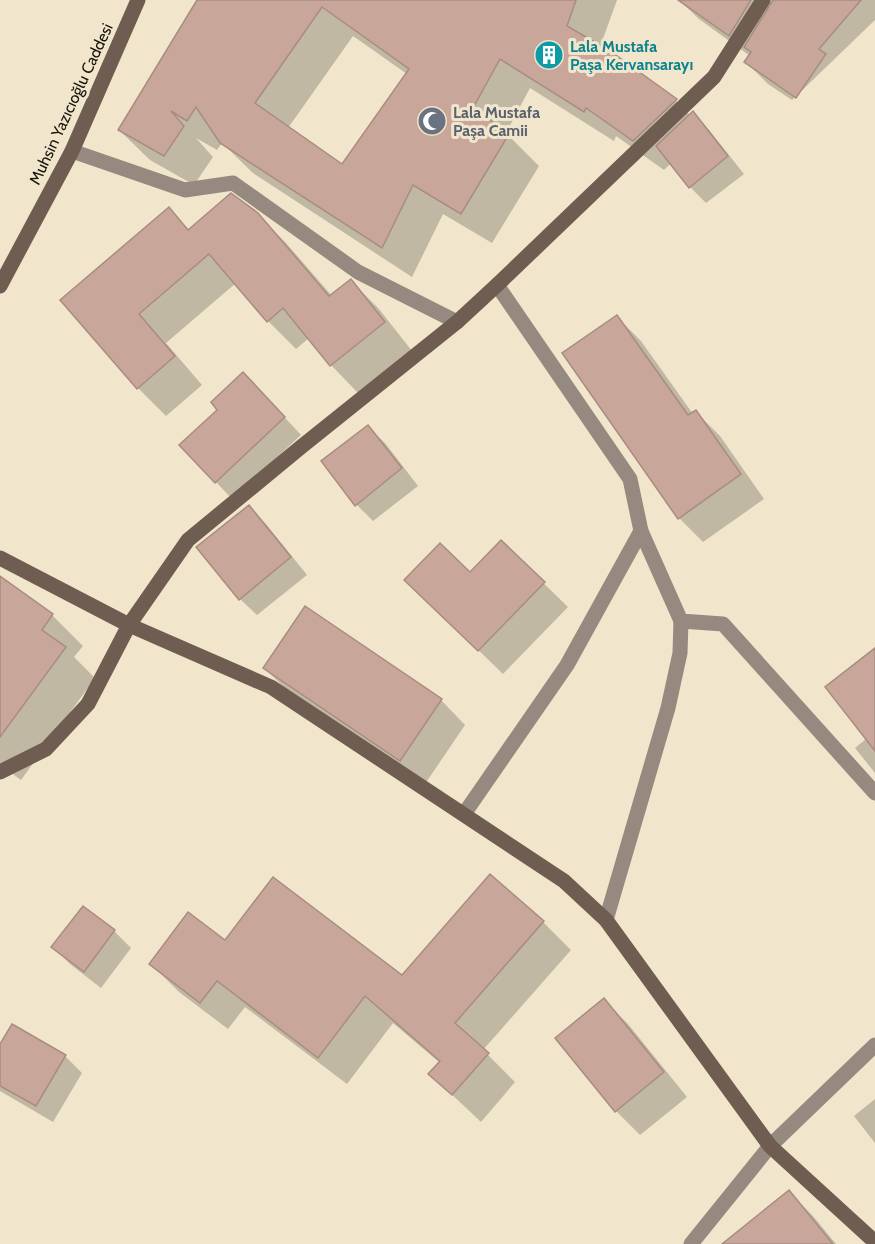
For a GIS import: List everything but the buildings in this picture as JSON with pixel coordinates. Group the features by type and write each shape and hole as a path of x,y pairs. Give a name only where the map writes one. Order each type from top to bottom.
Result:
{"street":[{"name":"Muhsin Yazıcıoğlu Caddesi","path":"0,286 72,152 138,0"},
{"path":"0,772 46,749 88,704 129,625 188,540 457,322 497,285 714,76 763,0"},
{"path":"72,152 185,190 233,183 358,272 457,322"},
{"path":"497,285 630,478 641,531 681,621 680,653 668,708 606,920"},
{"path":"464,814 567,665 641,531"},
{"path":"0,558 129,625 271,687 564,881 606,920 770,1146 875,1242"},
{"path":"681,621 723,624 875,793"},
{"path":"691,1244 770,1146 875,1045"}],"place":[{"name":"Lala Mustafa Paşa Kervansarayı","path":"549,55"},
{"name":"Lala Mustafa Paşa Camii","path":"432,121"}]}
